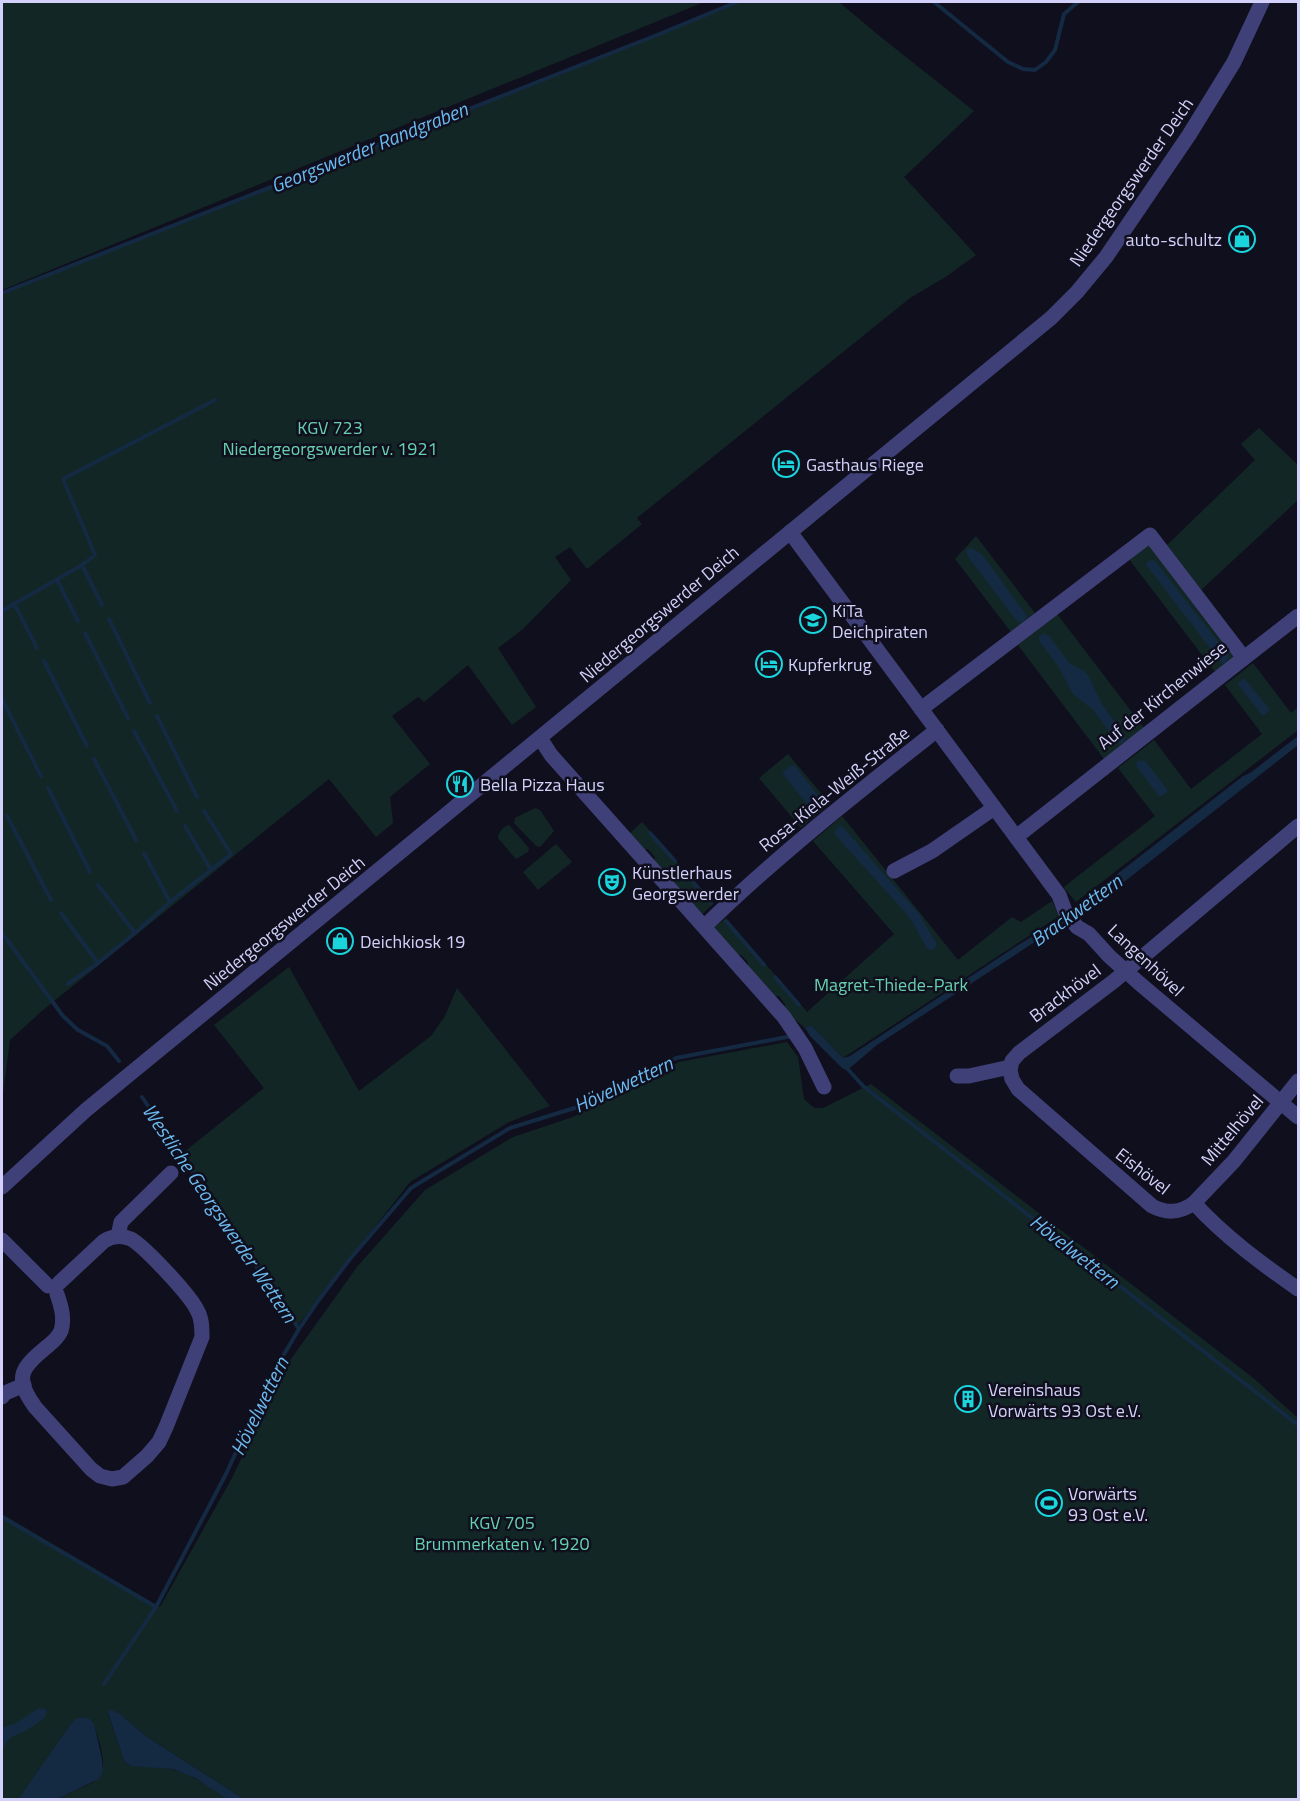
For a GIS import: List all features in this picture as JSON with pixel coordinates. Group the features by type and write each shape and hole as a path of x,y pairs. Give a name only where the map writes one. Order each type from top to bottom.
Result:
{"street":[{"name":"Niedergeorgswerder Deich","path":"2,1187 86,1110 1051,318 1077,292 1106,257 1212,99 1234,62 1262,2"},
{"name":"Langenhövel","path":"790,532 1059,896 1077,927 1089,934 1108,956 1299,1117"},
{"name":"Auf der Kirchenwiese","path":"921,710 1150,535 1244,658 1016,837"},
{"path":"1244,658 1299,616"},
{"name":"Rosa-Kiela-Weiß-Straße","path":"705,926 736,896 805,837 936,730"},
{"path":"540,738 551,755 765,994 791,1026 805,1048 824,1087"},
{"path":"894,871 932,851 994,808"},
{"name":"Brackhövel","path":"1010,1067 1015,1056 1126,971 1299,826"},
{"path":"957,1076 969,1076 1010,1067"},
{"name":"Eishövel","path":"1010,1067 1012,1079 1018,1089 1152,1206 1166,1212 1173,1212 1187,1208 1194,1203"},
{"name":"Mittelhövel","path":"1194,1203 1234,1161 1299,1081"},
{"path":"118,1236 121,1222 171,1173"},
{"path":"1194,1203 1268,1268 1299,1289"},
{"path":"2,1240 55,1288 62,1313 61,1329 54,1340 28,1363 23,1373 28,1396 35,1407 91,1469 100,1476 112,1479 123,1477 134,1469 159,1442 202,1337 202,1325 198,1311 154,1259 133,1241 118,1236 104,1241 55,1288"},
{"path":"2,1397 5,1393 24,1385"}],"green space":[{"path":"2,2 704,2 2,290"},
{"name":"KGV 723 Niedergeorgswerder v. 1921","path":"737,2 839,2 974,111 904,177 976,255 910,298 637,518 642,524 587,569 570,547 555,557 571,580 523,629 498,648 536,707 512,725 468,665 424,702 418,697 392,716 430,764 390,797 393,823 376,837 329,779 43,1010 10,1040 2,1101 2,293"},
{"path":"1259,428 1298,465 1298,502 1201,590 1167,545 1255,460 1241,444"},
{"path":"976,536 1035,613 1011,632 955,559"},
{"path":"1149,544 1235,656 1215,672 1129,559"},
{"path":"1057,614 1144,728 1104,759 1018,645"},
{"path":"1253,663 1291,713 1298,707 1298,730 1076,902 1064,888 1065,886 1155,816 1118,768 1154,740 1191,789 1262,734 1225,685"},
{"path":"788,754 830,804 801,828 759,778"},
{"path":"535,808 540,810 554,831 540,847 536,846 514,823 515,818"},
{"name":"Magret-Thiede-Park","path":"842,816 958,960 1012,917 1021,922 1052,901 1059,916 843,1058 812,1026 805,1028 784,1010 785,1004 779,996 773,997 748,969 748,962 741,955 735,955 714,928 726,918 807,1012 894,934 813,841"},
{"path":"642,822 713,904 700,916 692,906 693,900 686,892 681,893 654,862 655,857 648,849 643,850 629,834"},
{"path":"509,825 529,848 528,852 516,859 498,838 502,830"},
{"path":"556,844 572,862 538,890 523,872"},
{"path":"289,967 359,1091 431,1036 445,1016 457,988 550,1106 509,1122 410,1182 296,1328 179,1156 264,1088 214,1025"},
{"name":"KGV 705 Brummerkaten v. 1920","path":"787,1042 798,1057 804,1099 814,1108 823,1108 871,1084 1252,1377 1298,1418 1298,1799 244,1799 147,1737 119,1713 110,1710 108,1714 124,1761 131,1766 160,1767 183,1773 204,1783 227,1799 57,1799 94,1782 102,1770 101,1746 94,1724 92,1721 73,1721 18,1799 2,1800 2,1514 160,1607 232,1478 286,1366 357,1267 425,1190 513,1137 573,1117 679,1062"}],"water":[{"path":"971,548 982,554 1027,616 1024,621 1020,623 1016,620 968,557 966,550"},
{"path":"1151,560 1155,561 1228,654 1229,657 1223,665 1147,566 1146,563"},
{"path":"1044,633 1050,637 1069,663 1084,671 1089,677 1102,704 1126,737 1120,744 1092,709 1073,694 1058,666 1039,641 1039,637"},
{"path":"1244,678 1270,710 1263,716 1238,685"},
{"name":"Brackwettern","path":"1298,736 1298,745 1110,893 877,1045 851,1067 845,1070 840,1066 805,1028 812,1026 843,1058 850,1056 1081,906 1089,896"},
{"path":"1142,760 1167,789 1162,796 1159,796 1136,766 1137,762"},
{"path":"794,765 821,799 822,805 812,810 782,773"},
{"path":"839,826 843,827 919,914 937,944 935,948 927,949 905,912 836,836 834,832"},
{"path":"39,1708 47,1710 45,1717 11,1738 2,1752 2,1728 16,1723"},
{"path":"109,1709 119,1713 147,1737 244,1799 227,1799 195,1778 173,1769 131,1766 124,1761 108,1713"},
{"path":"77,1718 88,1718 94,1723 102,1759 103,1771 99,1779 57,1799 18,1799 73,1721"}],"waterway":[{"name":"Georgswerder Randgraben","path":"2,293 737,2"},
{"path":"934,2 1008,62 1023,69 1035,70 1046,62 1055,50 1064,14 1078,2"},
{"path":"2,611 82,565 95,555 63,479 215,400"},
{"path":"82,565 102,605"},
{"path":"57,580 78,621"},
{"path":"14,603 37,648"},
{"path":"109,619 150,703"},
{"path":"85,633 128,718"},
{"path":"44,661 87,746"},
{"path":"2,699 41,776"},
{"path":"157,716 197,797"},
{"path":"134,731 177,811"},
{"path":"94,759 136,840"},
{"path":"48,788 90,872"},
{"path":"204,811 231,854 211,870"},
{"path":"7,816 51,900"},
{"path":"170,902 211,870 185,826"},
{"path":"650,833 675,861"},
{"path":"135,933 170,902 144,853"},
{"path":"686,874 711,903"},
{"path":"98,885 135,933 98,963"},
{"path":"61,913 98,963 68,984"},
{"path":"726,921 764,965"},
{"name":"Westliche Georgswerder Wettern","path":"2,933 63,1016 78,1030 107,1046 119,1061"},
{"path":"775,977 799,1005"},
{"name":"Hövelwettern","path":"104,1684 156,1607 226,1474 270,1378 299,1329 350,1259 411,1188 510,1128 581,1106 676,1058 792,1036"},
{"name":"Hövelwettern","path":"845,1066 863,1086 1298,1425"},
{"name":"Westliche Georgswerder Wettern","path":"142,1097 299,1329"},
{"path":"2,1517 156,1607"}],"place":[{"name":"auto-schultz","path":"1242,239"},
{"name":"Gasthaus Riege","path":"786,464"},
{"name":"KiTa Deichpiraten","path":"813,620"},
{"name":"Kupferkrug","path":"769,664"},
{"name":"Bella Pizza Haus","path":"460,784"},
{"name":"Künstlerhaus Georgswerder","path":"612,882"},
{"name":"Deichkiosk 19","path":"340,941"},
{"name":"Vereinshaus Vorwärts 93 Ost e.V.","path":"968,1399"},
{"name":"Vorwärts 93 Ost e.V.","path":"1049,1503"}]}
